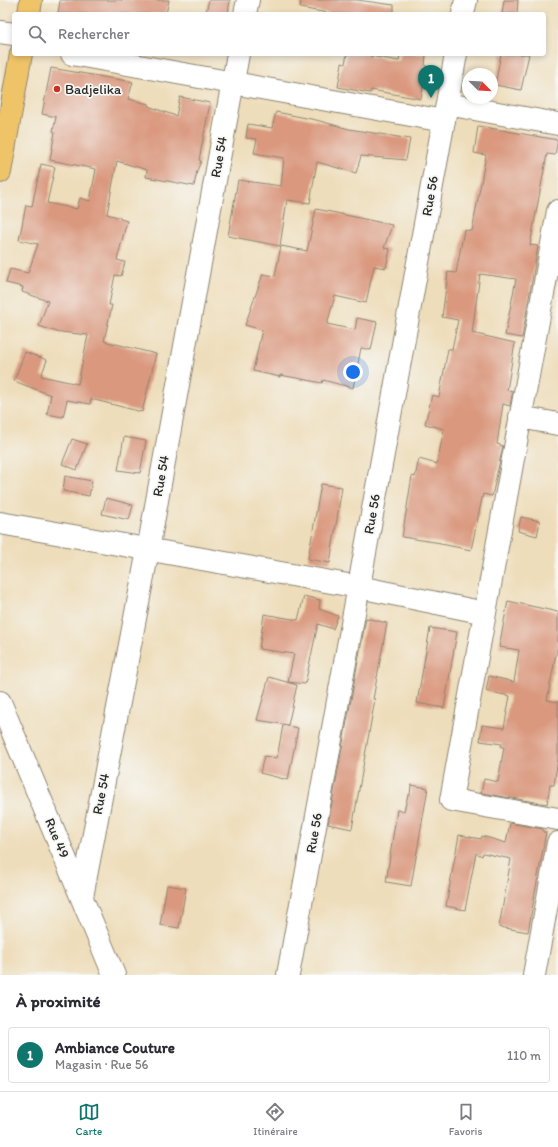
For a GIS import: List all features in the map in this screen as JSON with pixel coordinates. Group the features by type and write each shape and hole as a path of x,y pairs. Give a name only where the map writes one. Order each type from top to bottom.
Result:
{"main road":[{"path":"29,12 31,0"},
{"path":"0,172 21,56"}],"street":[{"path":"245,12 248,0"},
{"path":"463,12 466,0"},
{"path":"0,32 12,34"},
{"path":"83,56 233,83 445,112 558,124"},
{"name":"Rue 54","path":"82,897 148,550 238,56"},
{"name":"Rue 56","path":"288,975 456,56"},
{"path":"558,211 450,800 558,819"},
{"path":"520,417 558,424"},
{"path":"0,523 359,587 485,613"},
{"name":"Rue 49","path":"0,702 114,975"},
{"path":"534,975 558,843"}],"building":[{"path":"60,0 169,0 166,12 58,12"},
{"path":"209,0 230,0 228,12 206,12"},
{"path":"301,0 357,0 394,5 394,12 322,12 300,8"},
{"path":"504,0 518,0 517,12 502,12"},
{"path":"347,56 370,56 399,61 400,56 426,56 425,66 427,66 421,99 371,90 370,93 338,87 342,63 345,64"},
{"path":"501,56 529,56 521,90 498,86 498,70"},
{"path":"51,68 133,82 128,99 149,104 148,106 176,116 180,97 210,103 199,160 201,161 194,186 146,177 147,170 117,161 107,214 127,221 117,260 125,262 121,276 115,275 109,305 112,305 104,341 156,354 142,412 91,399 90,404 67,400 63,417 47,414 51,395 14,381 25,352 47,360 41,376 78,384 88,335 60,333 39,326 48,301 22,292 23,287 6,283 10,269 28,273 38,244 19,240 26,205 32,206 41,164 55,167 47,203 77,209 80,198 90,201 96,169 50,160 56,117 42,114"},
{"path":"276,112 316,120 349,129 410,139 406,160 361,156 356,173 317,162 310,203 287,200 280,246 228,236 238,180 281,186 284,158 254,153 257,139 246,138 248,124 272,128"},
{"path":"478,126 558,140 555,155 547,154 530,245 538,246 522,338 505,335 516,279 480,274 472,333 515,343 507,390 513,391 510,406 503,404 497,444 503,446 492,496 483,494 471,550 441,543 402,537 412,476 415,477 419,459 437,464 444,429 425,424 432,395 439,397 448,349 452,349 458,320 442,317 448,272 456,273 464,230 472,231 486,155 474,153"},
{"path":"316,209 392,225 384,248 390,249 386,268 374,266 366,303 335,296 327,324 355,330 357,318 377,322 371,350 361,348 353,388 323,380 322,383 280,375 280,377 253,371 262,330 245,325 263,274 275,276 281,246 307,251"},
{"path":"124,437 146,441 140,473 118,470"},
{"path":"72,439 87,444 77,470 62,464"},
{"path":"65,476 92,481 89,496 63,491"},
{"path":"321,484 342,487 330,563 308,559"},
{"path":"106,498 133,505 129,520 102,514"},
{"path":"521,517 540,521 537,536 518,531"},
{"path":"304,596 320,600 319,609 338,616 333,629 318,624 305,684 288,682 294,654 259,649 264,614 298,620"},
{"path":"508,601 558,612 558,644 547,700 558,702 558,759 554,785 550,785 547,804 481,793 484,779 498,782 504,747 501,747 502,744 480,741 482,725 504,728 510,696 486,691 489,676 514,682 519,650 499,647"},
{"path":"366,618 387,623 352,829 328,824"},
{"path":"430,628 457,632 444,708 417,703"},
{"path":"269,677 297,685 288,725 257,720"},
{"path":"283,725 298,728 288,780 260,773 264,756 277,758"},
{"path":"411,785 428,788 411,886 386,882 397,810 404,811 408,795 410,795"},
{"path":"510,823 543,829 543,832 546,832 528,932 499,927 511,859 483,853 482,856 476,853 465,910 446,906 459,835 481,839 482,836 506,843"},
{"path":"167,885 186,888 179,928 160,925"}],"place":[{"name":"Badjelika","path":"57,89"},
{"name":"Ambiance Couture","path":"431,98"}]}
